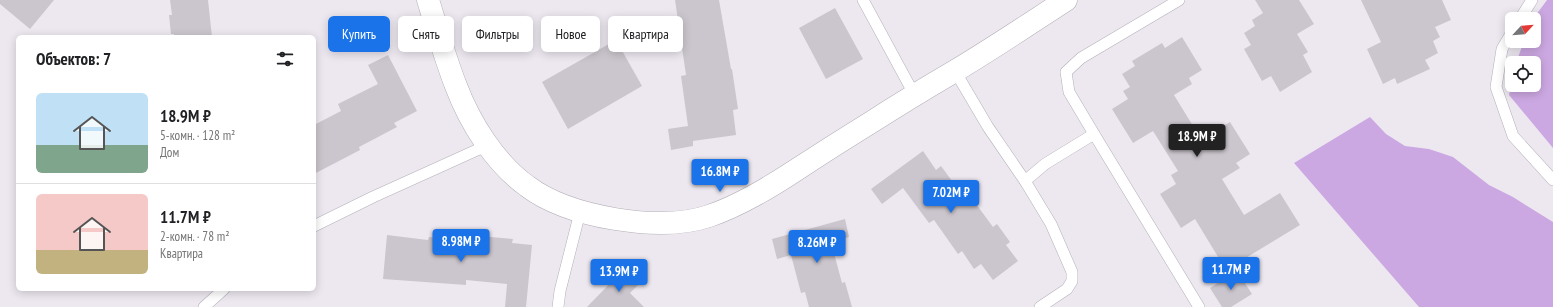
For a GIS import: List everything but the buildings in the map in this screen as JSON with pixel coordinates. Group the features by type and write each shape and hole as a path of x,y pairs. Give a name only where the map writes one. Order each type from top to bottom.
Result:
{"street":[{"path":"428,0 457,89 471,118 488,145 508,170 527,187 553,201 580,212 633,222 691,221 710,216 733,207 766,189 914,94 955,71 1066,0"}],"lane":[{"path":"863,0 914,94"},
{"path":"1179,0 1082,58 1066,72 1069,92 1199,307"},
{"path":"1524,12 1532,0"},
{"path":"1505,44 1502,49 1496,87 1513,136 1553,180"},
{"path":"955,71 988,127 1025,181 1051,224 1072,272 1072,281 1067,289 1040,307"},
{"path":"1025,181 1045,164 1094,134"},
{"path":"316,225 373,197 488,145"},
{"path":"558,307 560,291 580,212"},
{"path":"204,307 222,291"}],"shaded area":[{"path":"1547,0 1553,0 1553,148 1509,95 1510,92 1541,92 1541,56 1519,56 1521,48 1541,48 1541,12 1538,12"},
{"path":"1370,117 1386,134 1405,146 1429,149 1453,157 1489,185 1513,197 1553,222 1553,307 1419,307 1294,163"}]}
